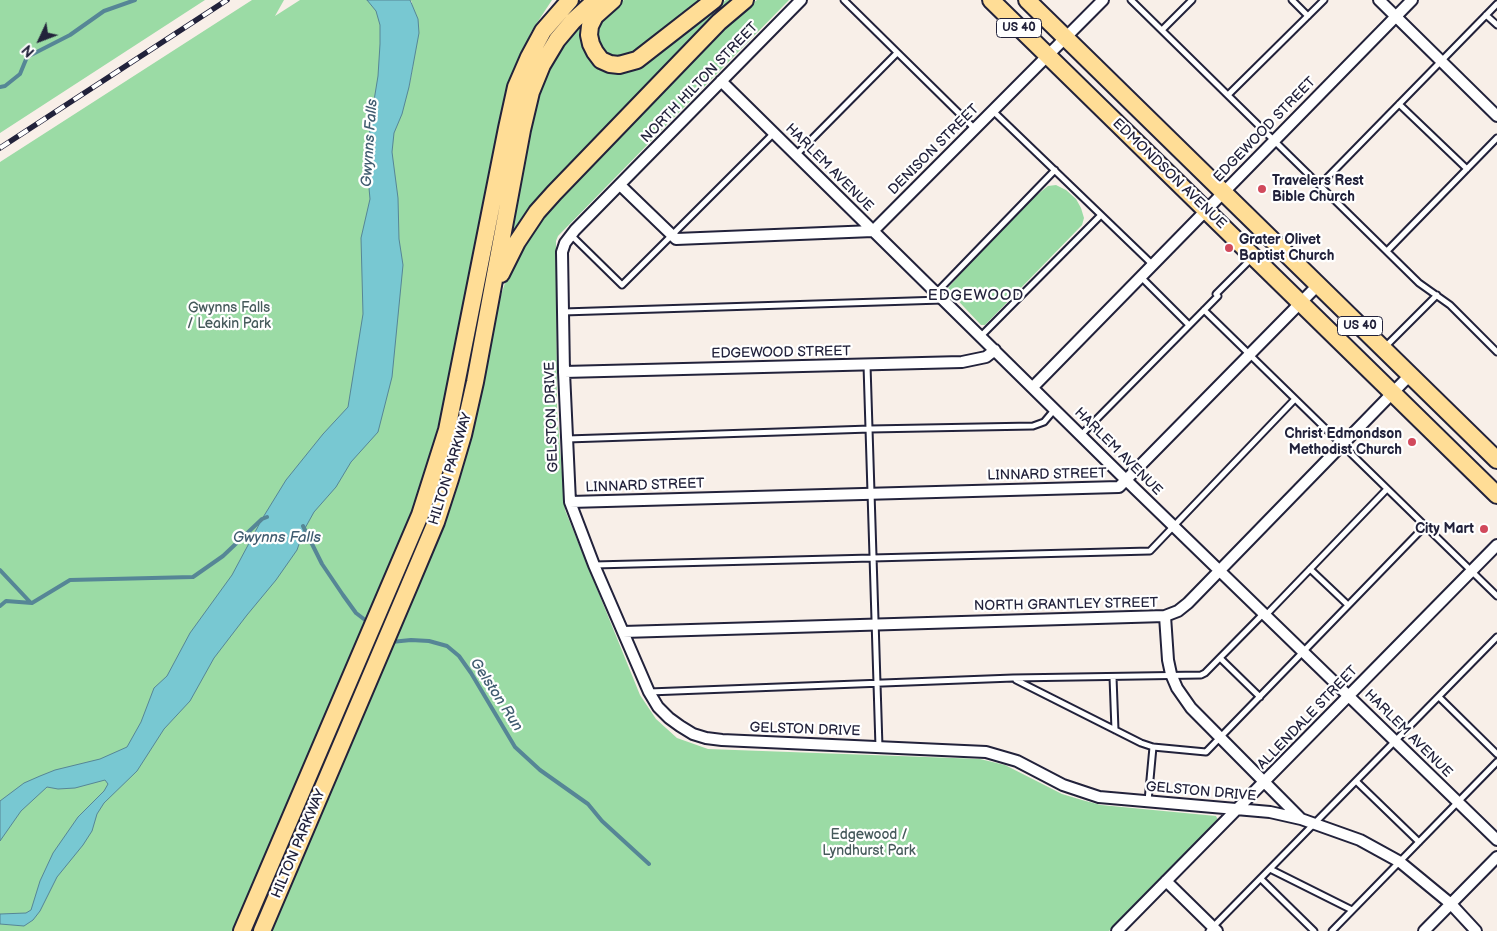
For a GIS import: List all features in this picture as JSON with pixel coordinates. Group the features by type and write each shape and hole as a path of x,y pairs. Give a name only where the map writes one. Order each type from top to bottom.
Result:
{"main road":[{"path":"529,57 534,38 555,0"},
{"name":"HILTON PARKWAY","path":"242,931 420,515 447,430 516,87 529,57 544,31 570,0"},
{"name":"HILTON PARKWAY","path":"262,931 436,522 464,435 522,130 531,92 542,65 557,40 573,20 596,0"},
{"path":"612,0 595,16 590,26 589,35 590,44 601,60 619,65 637,60 647,54 714,0"},
{"path":"492,294 517,242 537,212 554,192 712,30 744,0"},
{"name":"EDMONDSON AVENUE","path":"991,0 1497,495"},
{"name":"EDMONDSON AVENUE","path":"1027,0 1497,460"}],"street":[{"name":"NORTH HILTON STREET","path":"620,185 801,0"},
{"name":"DENISON STREET","path":"873,231 1103,0"},
{"path":"1379,0 1497,116"},
{"name":"EDGEWOOD STREET","path":"1033,387 1412,0"},
{"name":"HARLEM AVENUE","path":"721,81 1126,480 1350,695 1497,840"},
{"path":"620,185 676,239 873,231"},
{"name":"GELSTON DRIVE","path":"620,185 571,235 562,252 566,439 570,502 594,565 649,692 658,707 669,718 694,734 722,740 986,752 1017,761 1062,785 1099,797 1270,812 1302,819 1360,840 1400,862 1451,904 1476,931"},
{"name":"LINNARD STREET","path":"570,502 1119,487 1318,285"},
{"name":"EDGEWOOD STREET","path":"564,372 962,362 986,357 995,350"},
{"name":"NORTH GRANTLEY STREET","path":"623,632 875,623 1165,616 1178,611 1188,603 1410,375"},
{"name":"ALLENDALE STREET","path":"1118,931 1497,545"},
{"path":"1165,616 1168,660 1176,688 1184,699 1302,819"},
{"path":"1424,931 1497,856"},
{"path":"1166,881 1213,930"}],"lane":[{"path":"844,0 975,129"},
{"path":"1131,0 1419,283 1450,305 1497,352"},
{"path":"1162,30 1192,0"},
{"path":"1292,0 1308,16"},
{"path":"1228,95 1324,0"},
{"path":"1320,185 1497,4"},
{"path":"1486,15 1497,25"},
{"path":"796,155 898,53"},
{"path":"1400,104 1467,170"},
{"path":"994,111 1153,265"},
{"path":"571,235 622,285 774,133"},
{"path":"1387,251 1497,138"},
{"path":"563,312 940,296 1055,170"},
{"path":"981,336 1101,215"},
{"path":"1081,435 1218,296 1216,294 1253,256"},
{"path":"1141,277 1189,325"},
{"path":"1384,349 1437,295"},
{"path":"1204,310 1497,596"},
{"path":"867,365 879,747"},
{"path":"594,565 1150,551 1295,399"},
{"path":"566,439 870,429 1033,426 1044,422 1055,410"},
{"path":"649,692 1013,678 1205,674 1387,489"},
{"path":"1013,678 1115,730 1153,747 1206,752 1425,526"},
{"path":"1310,569 1348,606"},
{"path":"1213,930 1260,878 1497,637"},
{"path":"1220,658 1260,697"},
{"path":"1113,677 1115,730"},
{"path":"1439,697 1497,754"},
{"path":"1148,801 1153,747"},
{"path":"1332,931 1497,762"},
{"path":"1356,781 1419,842"},
{"path":"1270,869 1352,910"},
{"path":"1260,878 1314,931"}],"green space":[{"path":"0,0 205,0 0,133"},
{"name":"Gwynns Falls / Leakin Park","path":"252,0 284,0 275,16 300,0 379,0 409,87 413,66 412,2 410,0 552,0 531,32 515,69 506,99 476,238 446,397 423,481 398,546 233,931 0,931 0,162"},
{"path":"624,0 708,0 641,53 619,61 605,55 595,39 598,22 607,11"},
{"path":"726,0 735,0 546,192 514,230 512,229 534,107 553,62 563,45 586,20 613,72 628,71 650,59"},
{"name":"Edgewood / Lyndhurst Park","path":"757,0 789,0 558,236 556,241 557,411 565,510 640,695 656,719 677,738 708,749 980,759 1005,765 1062,794 1101,805 1216,816 1218,820 1109,931 270,931 467,451 500,298 507,277 539,218 730,21"},
{"path":"1056,185 1066,190 1076,199 1084,218 1082,225 985,325 981,325 947,289 1033,198 1048,186"}],"water":[{"name":"Gwynns Falls","path":"367,0 410,0 418,19 419,33 409,87 402,114 394,133 392,152 398,198 399,239 403,265 392,377 378,432 351,462 336,487 314,512 304,530 297,550 276,580 214,658 190,701 164,729 137,771 104,803 97,814 92,831 57,877 40,911 33,920 24,926 0,924 0,914 26,913 31,910 40,881 53,853 78,817 104,791 108,784 105,780 75,788 58,789 47,787 21,811 0,841 0,801 24,783 40,776 55,770 100,759 127,747 141,722 154,688 167,676 190,633 232,575 262,519 286,480 323,434 348,407 363,314 361,238 370,199 368,177 370,125 378,76 380,44 380,25 376,11"}],"waterway":[{"path":"0,87 5,86 20,74 27,57 70,35 104,11 135,0"},
{"path":"0,606 6,601 32,603 70,580 193,577 223,556 262,519 267,517"},
{"name":"Gelston Run","path":"303,526 322,564 343,595 356,613 369,623"},
{"path":"0,570 31,603"},
{"name":"Gelston Run","path":"391,642 429,641 447,646 459,656 515,747 540,770 588,804 602,821 649,864"}],"railway":[{"path":"0,148 227,0"}],"place":[{"name":"Travelers Rest Bible Church","path":"1262,189"},
{"name":"Grater Olivet Baptist Church","path":"1229,248"},
{"name":"Christ Edmondson Methodist Church","path":"1412,442"},
{"name":"City Mart","path":"1484,529"}],"district":[{"name":"EDGEWOOD","path":"976,296"}]}
